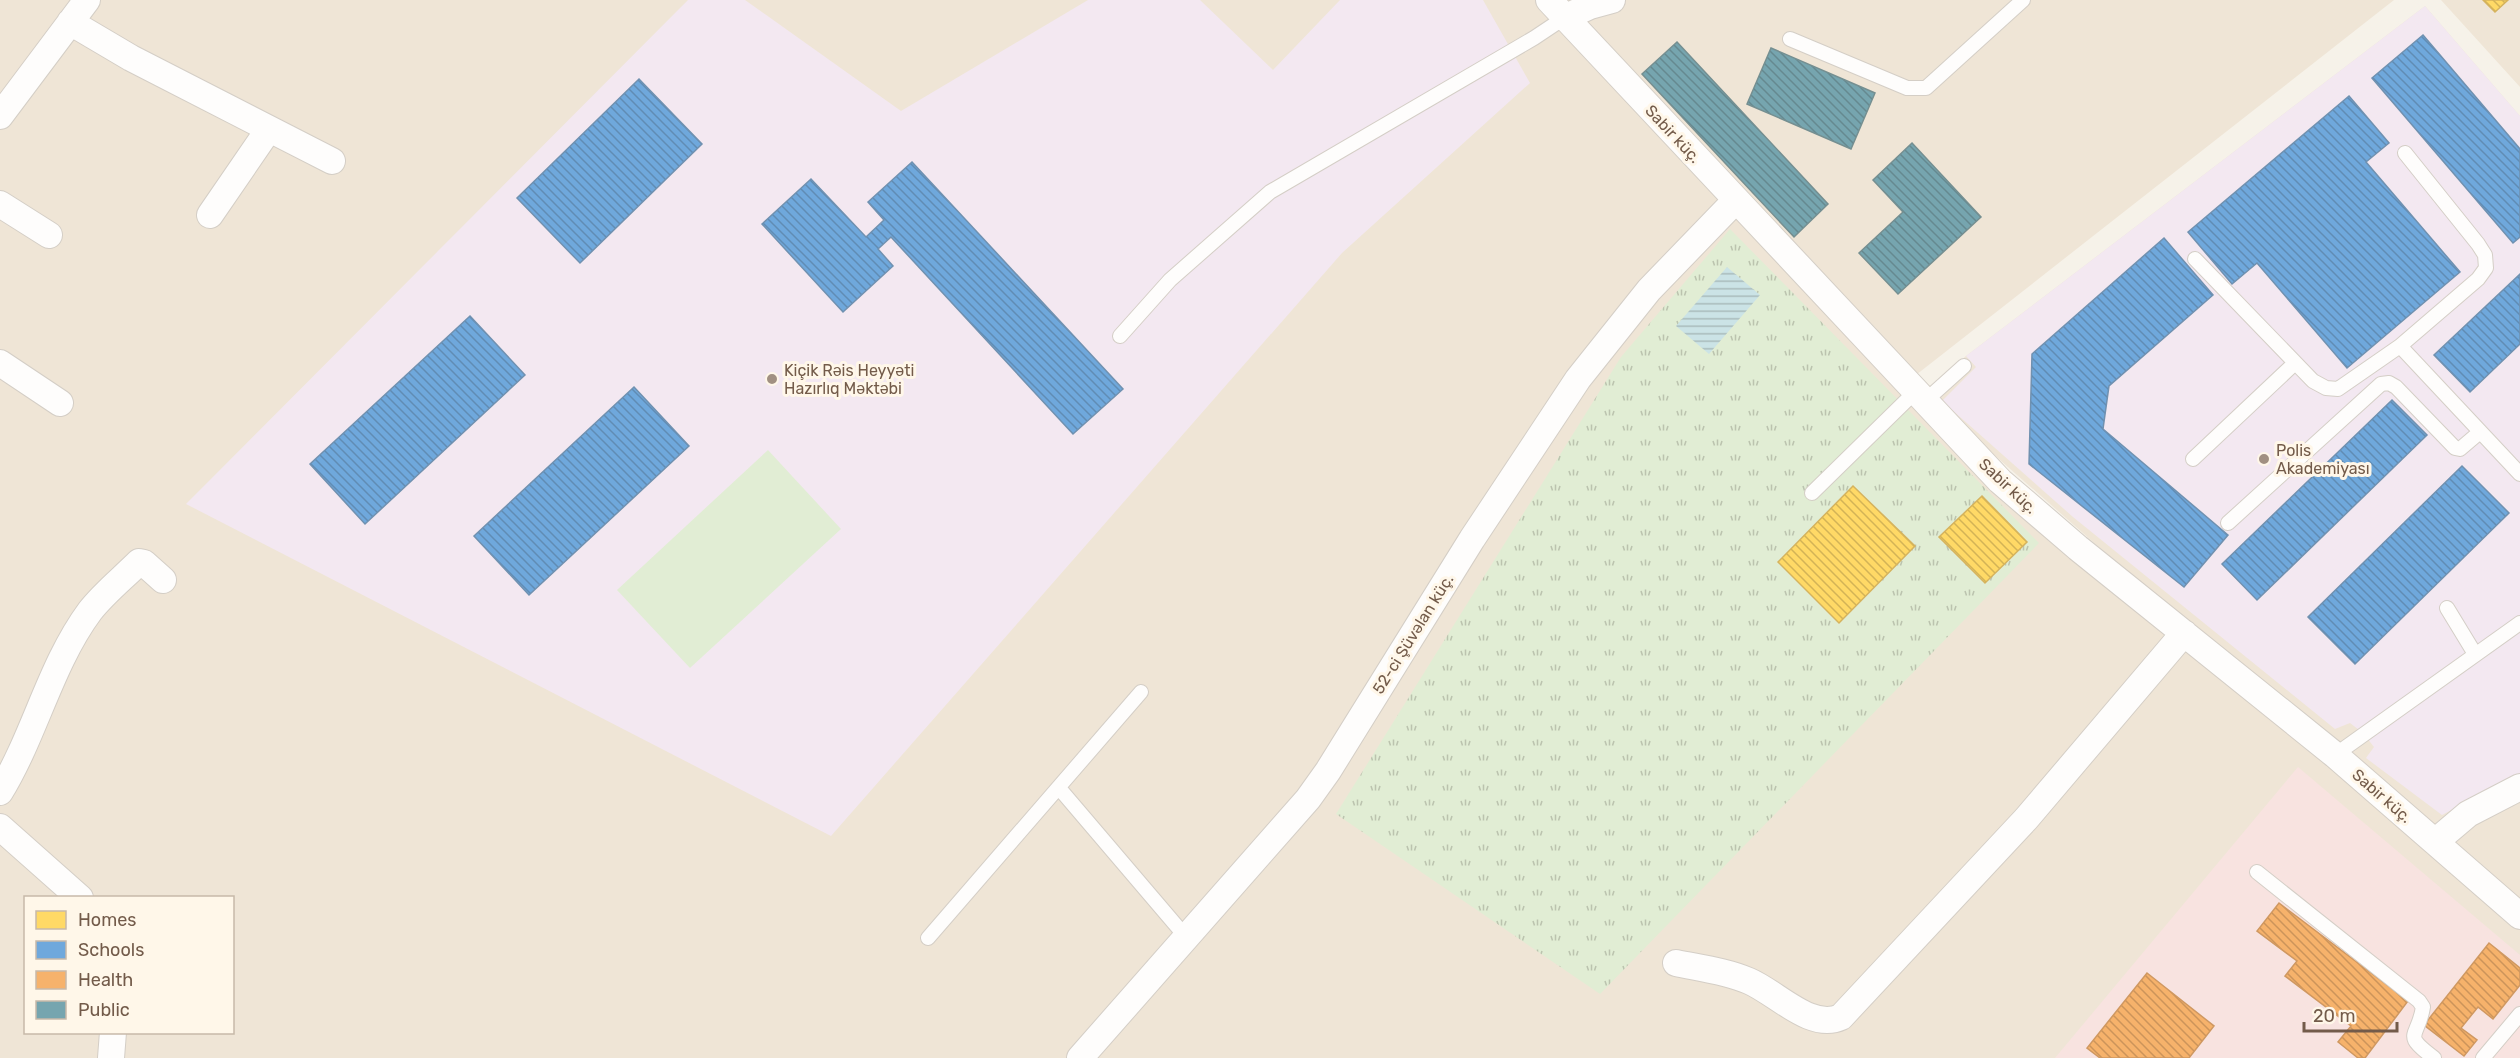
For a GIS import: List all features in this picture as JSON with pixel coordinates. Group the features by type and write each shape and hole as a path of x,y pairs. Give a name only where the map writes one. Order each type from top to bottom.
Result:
{"street":[{"path":"0,116 87,0"},
{"path":"1557,9 1590,6 1612,0"},
{"name":"Sabir küç.","path":"1557,9 2000,481 2335,755 2520,916"},
{"path":"70,22 131,58 332,161"},
{"path":"210,215 269,129"},
{"name":"52-ci Şüvəlan küç.","path":"1080,1058 1285,827 1328,771 1473,539 1582,372 1649,290 1735,201"},
{"path":"0,204 49,235"},
{"path":"0,363 60,403"},
{"path":"0,792 16,763 70,644 91,610 139,562 144,563 163,580"},
{"path":"1676,963 1727,973 1750,981 1816,1021 1831,1022 1841,1017 2026,819 2184,633"},
{"path":"2435,842 2468,814 2520,787"},
{"path":"0,827 79,896"},
{"path":"111,1058 113,1034"}],"lane":[{"path":"1790,39 1907,88 1926,88 2023,0"},
{"path":"1120,336 1170,280 1270,192 1534,38 1557,9"},
{"path":"2195,259 2313,381 2326,388 2338,389 2400,346 2478,279 2486,268 2486,255 2405,153"},
{"path":"2400,346 2520,474"},
{"path":"2193,459 2295,363"},
{"path":"1812,493 1920,397 1964,366"},
{"path":"2228,523 2381,384 2388,383 2396,387 2455,448 2460,449 2480,432"},
{"path":"2447,608 2475,654"},
{"path":"2335,755 2520,623"},
{"path":"928,938 1142,692"},
{"path":"1059,788 1185,937"},
{"path":"2257,872 2419,1001 2423,1007 2413,1034 2415,1043 2434,1058"},
{"path":"2483,1058 2520,1014"}],"shaded area":[{"path":"0,0 2394,0 1907,382 2402,814 1924,393 1966,356 2425,6 2520,116 2520,1058 0,1058"},
{"name":"Kiçik Rəis Heyyəti Hazırlıq Məktəbi","path":"688,0 745,0 901,111 1088,0 1200,0 1273,70 1340,0 1483,0 1530,83 1342,253 831,836 186,504"},
{"path":"2441,0 2520,0 2520,87"},
{"name":"Polis Akademiyası","path":"2425,6 2520,116 2520,774 2442,815 2366,758 2374,747 2363,733 2350,723 2335,729 2073,517 1942,401 1976,367 1966,356"},
{"path":"2298,767 2520,955 2520,1058 2055,1058"}],"green space":[{"path":"1730,229 2039,543 1600,994 1336,814 1621,357"},
{"path":"768,450 841,529 690,668 617,590"}],"water":[{"path":"1727,267 1760,295 1709,354 1676,326"}],"building: Homes":[{"path":"2483,0 2508,0 2495,12"},
{"path":"1853,486 1915,546 1839,623 1778,562"},
{"path":"1982,496 2027,542 1985,583 1939,537"}],"building: Schools":[{"path":"2423,35 2520,149 2520,237 2513,243 2372,78"},
{"path":"639,79 702,144 580,263 517,198"},
{"path":"2349,96 2389,143 2366,162 2460,272 2347,368 2257,263 2232,284 2188,232"},
{"path":"912,162 1123,389 1073,434 891,237 878,249 893,266 843,312 762,224 811,179 866,237 884,220 868,202"},
{"path":"2164,238 2213,295 2109,386 2103,429 2228,535 2184,587 2029,464 2032,354"},
{"path":"2520,274 2520,344 2470,392 2434,355"},
{"path":"470,316 525,375 365,524 310,464"},
{"path":"634,387 689,446 529,595 474,536"},
{"path":"2392,400 2427,435 2257,600 2222,564"},
{"path":"2462,466 2509,513 2355,664 2308,617"}],"building: Health":[{"path":"2279,903 2408,1001 2365,1058 2358,1058 2338,1042 2351,1026 2285,976 2297,961 2257,931"},
{"path":"2489,943 2520,968 2520,985 2493,1019 2478,1007 2461,1028 2477,1040 2464,1056 2424,1025"},
{"path":"2147,973 2214,1026 2189,1058 2100,1058 2087,1048"}],"building: Public":[{"path":"1677,42 1828,204 1794,237 1642,74"},
{"path":"1771,48 1875,93 1851,149 1747,104"},
{"path":"1912,143 1981,217 1898,294 1859,253 1903,212 1873,180"}],"place":[{"name":"Kiçik Rəis Heyyəti Hazırlıq Məktəbi","path":"772,379"},
{"name":"Polis Akademiyası","path":"2264,459"}]}
